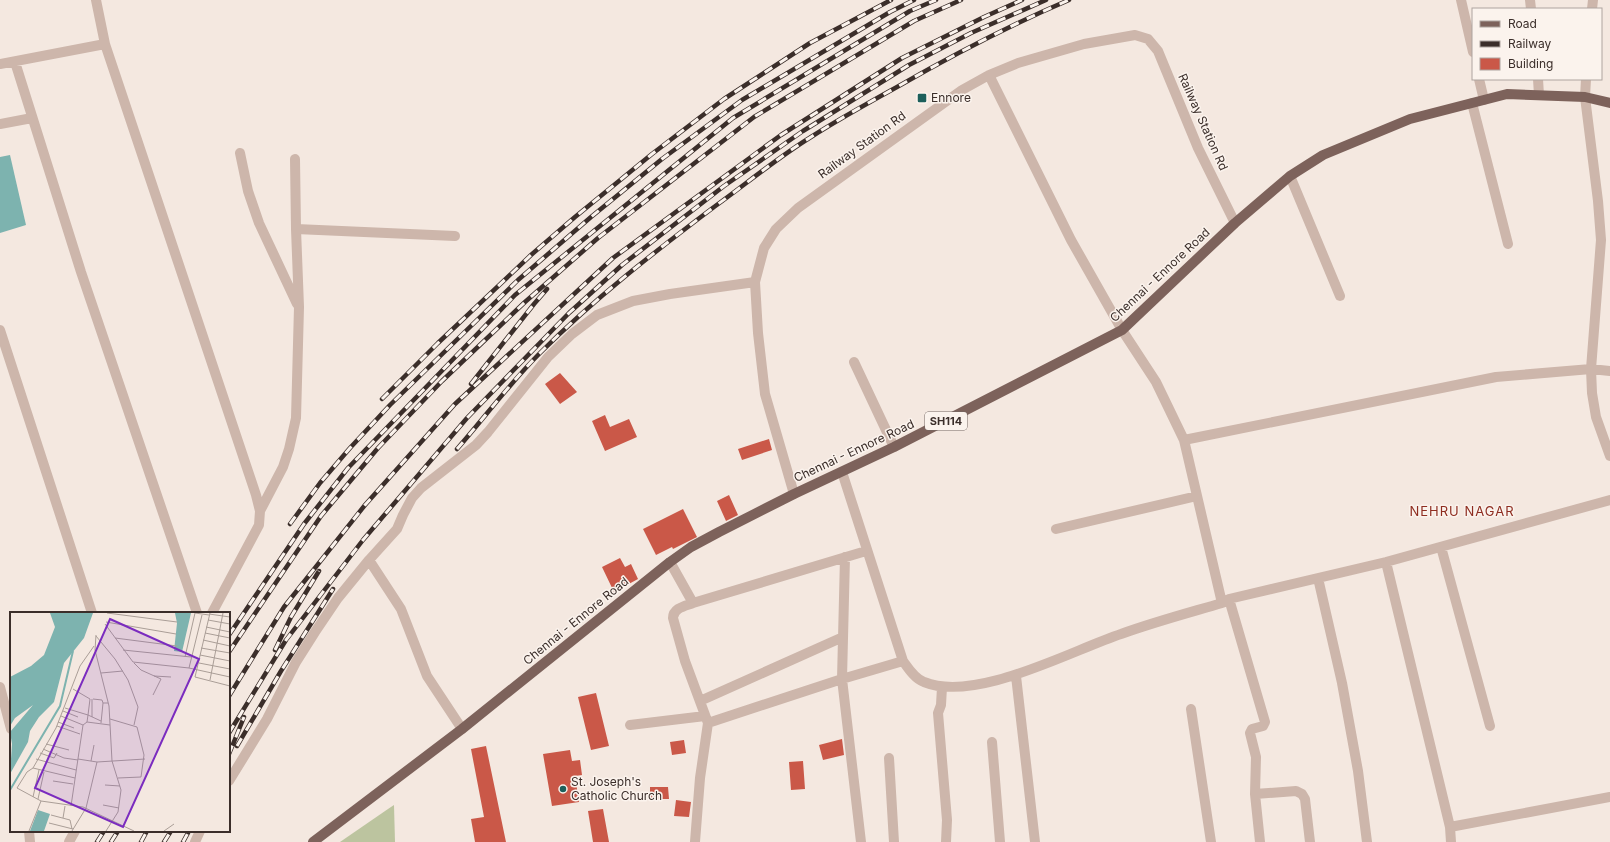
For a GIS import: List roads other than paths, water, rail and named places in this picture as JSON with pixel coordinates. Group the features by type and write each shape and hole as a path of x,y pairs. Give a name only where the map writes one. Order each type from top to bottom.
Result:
{"main road":[{"name":"Chennai - Ennore Road","path":"313,842 462,729 670,562 691,547 794,494 894,447 1122,330 1235,223 1290,176 1323,154 1410,118 1507,94 1585,97 1610,104"}],"street":[{"path":"96,0 104,44 256,495 260,511 259,525 213,612"},
{"path":"1461,0 1472,48"},
{"name":"Railway Station Rd","path":"794,494 765,394 758,333 755,282 764,248 776,229 798,208 962,90 990,75 1018,63 1084,44 1135,35 1148,39 1158,51 1198,148 1235,223"},
{"path":"0,64 104,44"},
{"path":"16,62 32,118 81,272 197,612"},
{"path":"990,75 1071,240 1122,330 1156,382 1184,440 1197,496 1226,601 1265,722 1263,726 1252,729 1250,733 1256,757 1255,794 1260,842"},
{"path":"1479,80 1484,100"},
{"path":"1538,80 1539,95"},
{"path":"1586,80 1585,97 1598,201 1601,240 1591,369 1596,417 1610,456"},
{"path":"1472,103 1508,244"},
{"path":"0,124 32,118"},
{"path":"240,153 248,191 259,223 299,307"},
{"path":"260,511 283,467 296,418 299,307 295,160"},
{"path":"1290,176 1340,296"},
{"path":"296,229 455,236"},
{"path":"230,779 267,719 296,662 338,598 369,560 398,529 403,515 412,498 421,488 476,445 548,357 572,334 597,315 633,301 670,294 755,282"},
{"path":"0,330 92,612"},
{"path":"854,362 894,447"},
{"path":"1184,440 1496,377 1591,369 1610,372"},
{"path":"842,472 902,661 922,682 942,687 968,686 1016,676 1120,634 1226,601 1386,562 1610,500"},
{"path":"1056,529 1197,496"},
{"path":"1441,547 1490,726"},
{"path":"695,842 700,778 707,719 685,661 673,618 675,610 693,603 866,551"},
{"path":"845,557 842,679 861,842"},
{"path":"369,560 401,609 430,681 462,729"},
{"path":"670,562 693,603"},
{"path":"1386,562 1450,827 1451,842"},
{"path":"1318,578 1342,683 1358,771 1367,842"},
{"path":"700,702 843,637"},
{"path":"630,725 707,719 902,661"},
{"path":"1016,676 1035,842"},
{"path":"0,687 10,725"},
{"path":"942,687 941,705 938,712 947,820 946,842"},
{"path":"1191,709 1211,842"},
{"path":"992,742 1000,842"},
{"path":"889,758 894,842"},
{"path":"1255,794 1296,791 1302,794 1305,799 1310,842"},
{"path":"1450,827 1610,798"},
{"path":"29,832 30,842"},
{"path":"69,842 74,832"},
{"path":"195,842 200,832"}],"water":[{"path":"10,155 26,225 0,233 0,157"}],"railway":[{"path":"382,399 438,343 531,255 652,154 724,99 810,43 891,0"},
{"path":"290,524 320,483 390,405 518,280 591,217 662,159 742,100 890,12 914,0"},
{"path":"230,634 304,524 348,468 515,295 733,118 910,11 936,0"},
{"path":"230,651 321,516 378,448 442,381 525,302 598,238 754,117 914,21 961,0"},
{"path":"230,694 284,607 365,505 455,404 613,258 781,135 902,58 984,17 1022,0"},
{"path":"230,731 286,640 363,540 467,418 569,313 622,265 724,186 803,131 909,65 971,33 1046,0"},
{"path":"457,449 529,364 560,333 646,259 774,162 832,124 939,63 1003,30 1069,0"},
{"path":"471,384 547,289"},
{"path":"275,650 291,617 319,571"},
{"path":"237,746 281,671 333,589"},
{"path":"230,752 244,717"},
{"path":"97,842 103,832"},
{"path":"111,842 117,832"},
{"path":"141,842 146,832"},
{"path":"164,842 170,832"},
{"path":"183,842 188,832"}],"place":[{"name":"Ennore","path":"922,98"},
{"name":"St. Joseph's Catholic Church","path":"563,789"}],"district":[{"name":"NEHRU NAGAR","path":"1462,511"}]}
